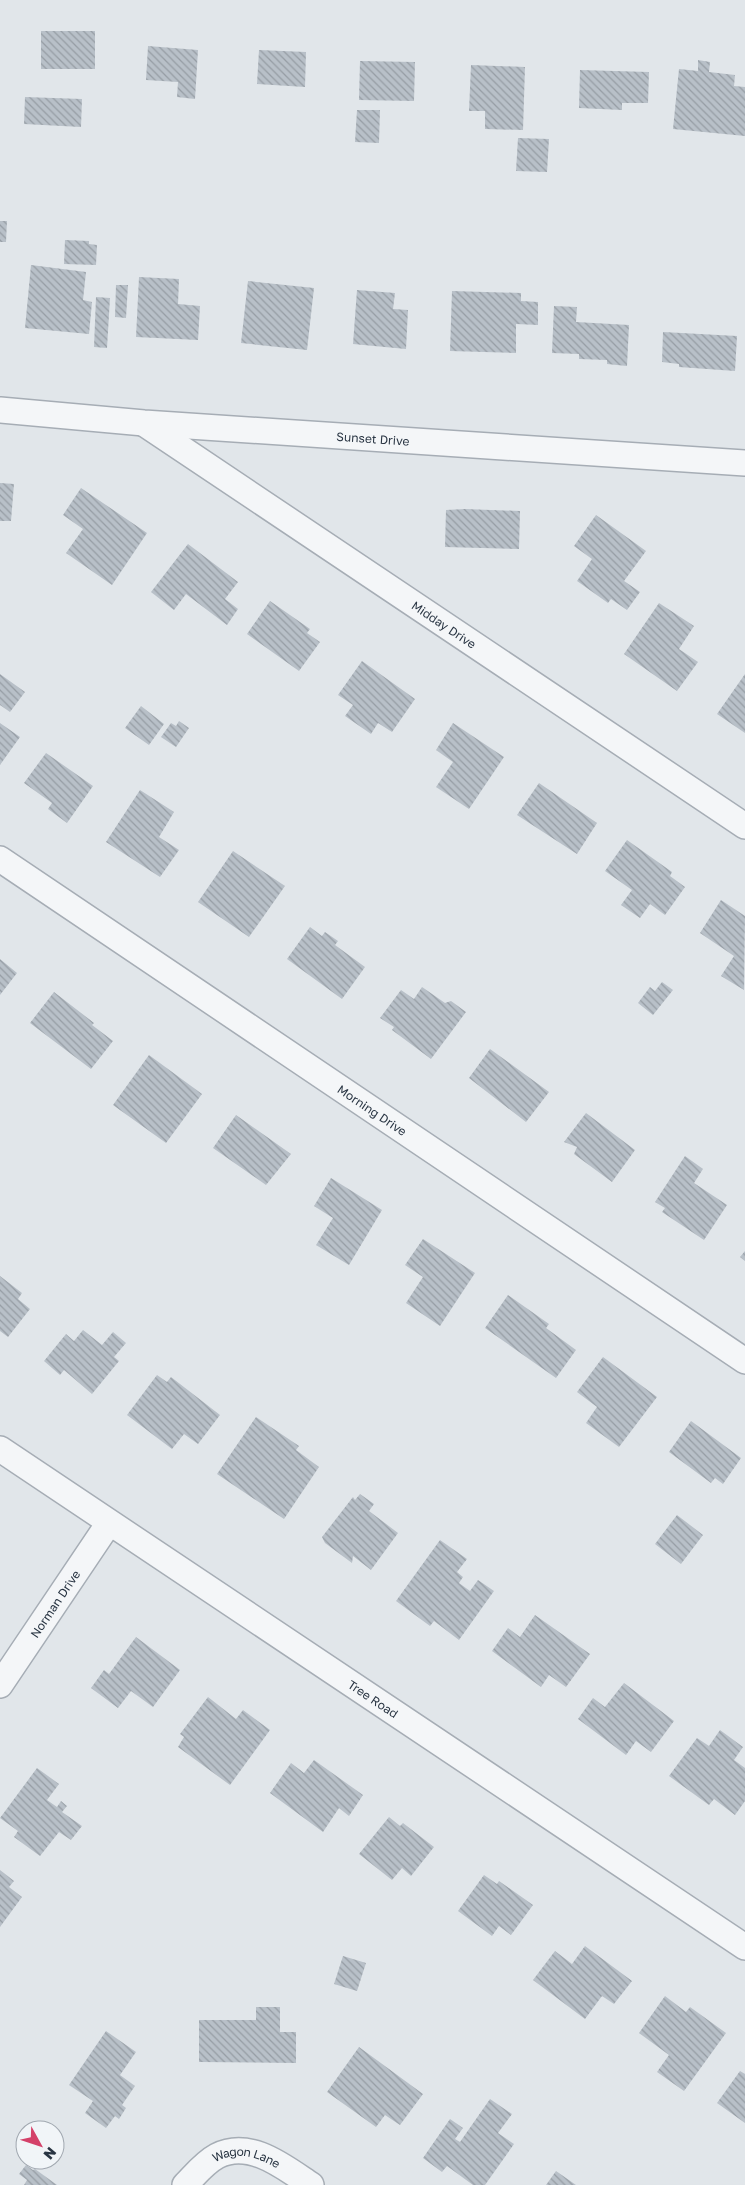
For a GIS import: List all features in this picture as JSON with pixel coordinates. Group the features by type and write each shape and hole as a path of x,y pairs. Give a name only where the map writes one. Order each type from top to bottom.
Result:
{"street":[{"name":"Sunset Drive","path":"0,410 144,423 745,463"},
{"name":"Midday Drive","path":"144,423 745,826"},
{"name":"Morning Drive","path":"0,859 745,1361"},
{"name":"Tree Road","path":"0,1449 745,1947"},
{"name":"Norman Drive","path":"0,1685 110,1523"},
{"name":"Wagon Lane","path":"185,2185 216,2156 237,2150 270,2158 311,2185"}],"building":[{"path":"41,31 95,31 95,69 41,69"},
{"path":"148,46 198,50 195,99 177,97 178,82 146,80"},
{"path":"259,50 306,52 305,87 257,84"},
{"path":"698,60 710,62 709,72 735,75 734,86 745,87 745,136 673,129 679,69 698,71"},
{"path":"360,61 415,62 414,101 359,100"},
{"path":"471,65 525,67 523,130 485,129 485,111 469,111"},
{"path":"580,70 649,72 648,103 622,103 622,110 579,108"},
{"path":"25,97 82,99 81,127 24,124"},
{"path":"357,110 380,110 379,143 355,142"},
{"path":"518,138 549,139 547,172 516,171"},
{"path":"0,221 7,221 6,242 0,242"},
{"path":"65,240 89,241 89,244 97,245 96,265 64,264"},
{"path":"31,265 86,272 83,300 92,302 89,334 25,328"},
{"path":"139,277 179,279 178,304 200,306 198,340 136,337"},
{"path":"248,281 314,288 307,350 241,343"},
{"path":"116,285 128,285 126,318 115,317"},
{"path":"357,290 395,293 393,309 408,310 406,349 353,344"},
{"path":"452,291 521,293 521,301 538,302 538,325 516,324 516,353 450,351"},
{"path":"96,297 110,298 107,348 94,347"},
{"path":"554,306 577,307 576,322 629,325 627,366 607,364 607,360 579,359 579,354 552,353"},
{"path":"663,332 737,336 735,371 679,367 679,364 662,362"},
{"path":"0,483 14,484 11,521 0,521"},
{"path":"81,488 147,533 112,585 66,553 83,529 63,515"},
{"path":"446,510 520,511 519,549 445,547"},
{"path":"596,515 646,551 624,581 640,592 627,610 611,599 608,603 577,581 592,559 574,546"},
{"path":"188,544 238,582 225,599 238,609 227,625 186,594 174,610 151,592"},
{"path":"270,601 310,629 307,633 320,642 299,671 247,634"},
{"path":"659,603 694,626 679,649 698,662 677,691 624,654"},
{"path":"362,661 415,699 392,732 378,723 371,734 345,716 353,705 338,695"},
{"path":"0,674 25,692 10,712 0,705"},
{"path":"745,674 745,733 717,714"},
{"path":"141,706 164,724 149,745 125,728"},
{"path":"179,721 189,728 176,747 161,737 171,723 176,726"},
{"path":"0,723 20,737 0,765"},
{"path":"453,723 504,757 469,809 436,787 453,762 436,750"},
{"path":"46,753 93,786 67,823 48,809 52,803 24,783"},
{"path":"539,783 597,823 577,854 517,815"},
{"path":"140,790 174,812 159,837 179,850 160,877 106,842"},
{"path":"627,840 672,872 670,876 685,887 665,915 650,904 640,918 621,905 632,890 605,871"},
{"path":"233,851 285,886 249,937 198,902"},
{"path":"721,900 745,916 744,990 721,976 734,956 700,933"},
{"path":"310,927 322,936 325,932 338,941 335,945 365,967 342,999 287,959"},
{"path":"0,959 17,973 0,995"},
{"path":"662,982 673,990 653,1015 638,1003 650,987 655,991"},
{"path":"422,987 445,1003 451,1001 466,1012 431,1059 392,1030 394,1027 380,1018 401,990 414,999"},
{"path":"54,992 94,1023 92,1025 113,1041 91,1069 30,1023"},
{"path":"490,1049 549,1092 526,1122 469,1078"},
{"path":"149,1055 202,1094 166,1143 113,1105"},
{"path":"586,1113 635,1150 612,1182 574,1154 577,1147 564,1142"},
{"path":"236,1115 291,1154 266,1185 213,1148"},
{"path":"685,1156 703,1169 694,1183 727,1205 704,1240 662,1212 665,1208 655,1202"},
{"path":"331,1178 382,1210 349,1265 316,1245 333,1218 314,1206"},
{"path":"423,1239 475,1273 440,1326 406,1303 423,1277 405,1265"},
{"path":"745,1251 745,1261 740,1257"},
{"path":"0,1276 22,1293 18,1299 30,1309 8,1337 0,1331"},
{"path":"508,1295 549,1324 546,1328 576,1350 556,1378 485,1328"},
{"path":"83,1330 102,1345 113,1332 126,1343 114,1357 119,1361 92,1394 64,1370 60,1375 44,1361 66,1334 74,1341"},
{"path":"603,1357 657,1397 619,1447 586,1423 597,1407 577,1392"},
{"path":"157,1375 167,1382 171,1377 220,1415 198,1444 184,1434 172,1449 127,1415"},
{"path":"256,1417 299,1446 296,1450 319,1467 284,1519 217,1474"},
{"path":"691,1421 741,1458 723,1484 715,1478 711,1483 669,1452"},
{"path":"360,1494 374,1504 369,1511 398,1533 371,1570 353,1556 352,1563 325,1543 322,1537 353,1497 355,1500"},
{"path":"677,1515 703,1535 681,1564 655,1544"},
{"path":"440,1540 467,1559 457,1572 463,1577 459,1583 470,1591 478,1580 494,1591 459,1640 434,1621 430,1626 396,1601"},
{"path":"535,1615 590,1654 566,1687 549,1675 541,1687 492,1651 508,1628 520,1637"},
{"path":"136,1637 180,1670 153,1707 131,1691 118,1708 91,1688 104,1670 109,1674"},
{"path":"624,1683 674,1721 651,1752 636,1741 626,1755 578,1719 593,1698 605,1707"},
{"path":"208,1697 236,1719 243,1710 270,1730 230,1785 178,1747 184,1737 180,1734"},
{"path":"720,1730 743,1747 734,1760 745,1768 745,1801 735,1815 714,1799 709,1805 669,1776 697,1738 709,1746"},
{"path":"314,1760 363,1795 349,1816 339,1808 323,1832 270,1793 291,1763 304,1773"},
{"path":"37,1768 59,1784 47,1800 57,1807 61,1801 67,1806 62,1812 82,1826 71,1840 59,1832 40,1856 14,1837 18,1831 0,1818"},
{"path":"389,1817 400,1826 403,1823 434,1847 411,1876 402,1868 392,1880 359,1854"},
{"path":"0,1870 14,1881 9,1887 22,1897 0,1927"},
{"path":"484,1875 497,1884 499,1881 533,1905 511,1935 499,1926 492,1936 458,1911"},
{"path":"585,1946 632,1981 614,2004 602,1996 585,2019 533,1980 555,1951 572,1964"},
{"path":"343,1956 366,1963 357,1991 334,1984"},
{"path":"665,1996 686,2012 690,2007 726,2033 684,2091 657,2072 669,2055 639,2033"},
{"path":"256,2007 280,2007 280,2032 296,2032 296,2063 199,2062 199,2020 256,2020"},
{"path":"106,2031 136,2052 120,2075 135,2086 122,2105 126,2108 119,2119 115,2116 106,2128 85,2113 93,2101 69,2085"},
{"path":"359,2047 423,2094 400,2125 385,2115 376,2127 327,2092"},
{"path":"740,2071 745,2074 745,2123 717,2103"},
{"path":"490,2099 512,2114 498,2133 514,2144 485,2185 473,2185 447,2166 442,2172 423,2158 450,2119 463,2128 455,2139 460,2142"},
{"path":"22,2170 36,2170 57,2185 24,2185 27,2180 19,2174"},
{"path":"556,2171 576,2185 546,2185"}]}
